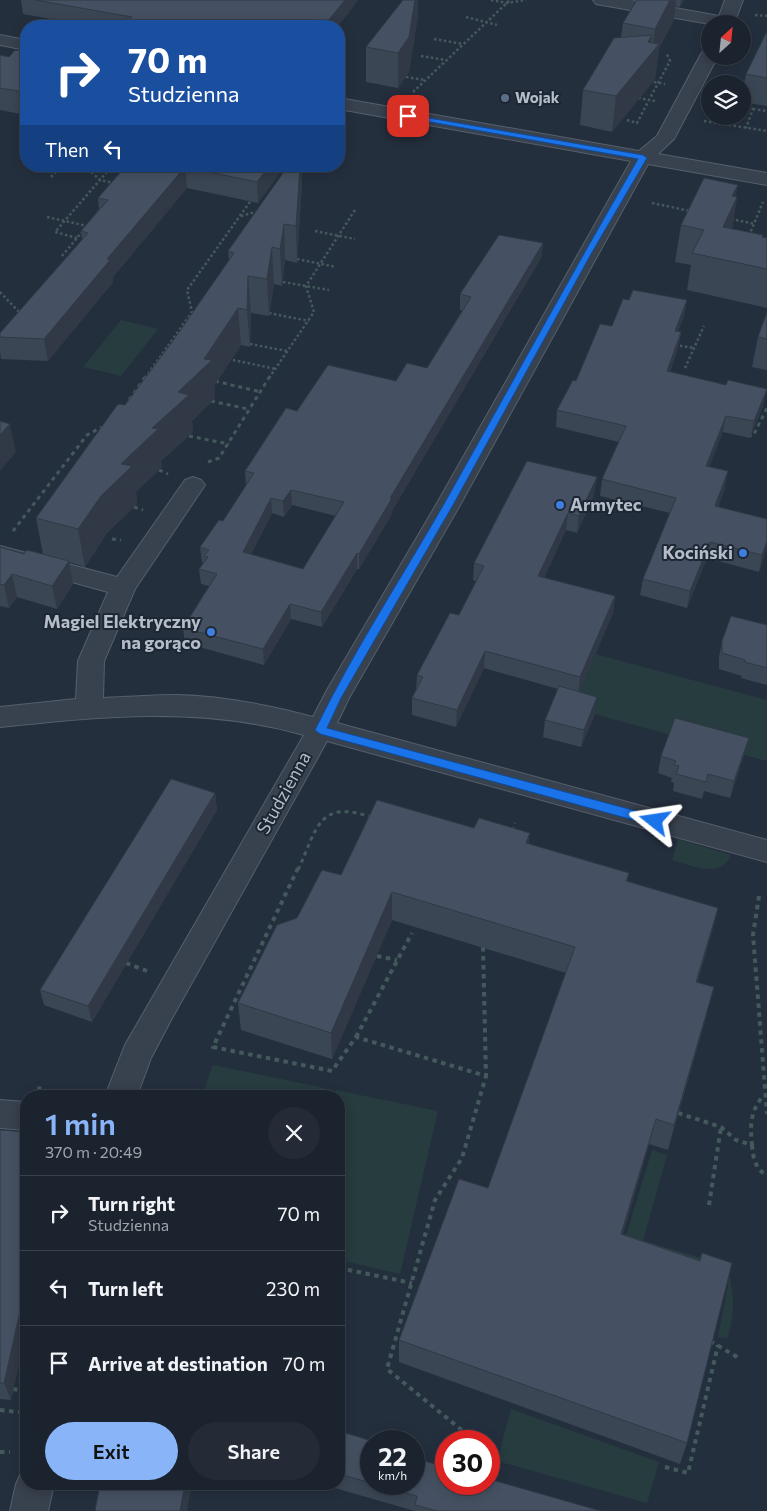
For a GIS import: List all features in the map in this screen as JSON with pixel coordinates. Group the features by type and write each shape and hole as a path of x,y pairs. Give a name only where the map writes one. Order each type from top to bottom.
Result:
{"street":[{"path":"602,0 701,18"},
{"path":"729,15 734,0"},
{"path":"0,40 20,44"},
{"name":"Studzienna","path":"123,1090 136,1055 160,1011 320,730 336,697 448,505 587,254 643,158 665,139 704,65"},
{"path":"345,104 767,179"},
{"path":"89,708 91,661 123,587 193,485"},
{"path":"6,544 123,587"},
{"path":"0,717 89,708 176,705 212,707 291,721 767,851"},
{"path":"0,1114 20,1116"},
{"path":"29,1511 34,1490"}],"path":[{"path":"491,0 507,3 526,0"},
{"path":"411,94 510,0"},
{"path":"466,18 497,25"},
{"path":"434,39 463,44"},
{"path":"421,56 447,60"},
{"path":"406,78 426,80"},
{"path":"627,120 637,123 649,100 639,98"},
{"path":"746,128 753,109 767,111"},
{"path":"730,125 767,131"},
{"path":"51,177 56,172"},
{"path":"93,172 100,180 115,183"},
{"path":"77,238 55,232 107,172"},
{"path":"125,405 192,312 187,290 256,195"},
{"path":"747,242 764,200 767,200"},
{"path":"652,203 699,212"},
{"path":"240,216 265,209"},
{"path":"47,217 87,226 62,256"},
{"path":"727,218 755,224"},
{"path":"315,231 355,239"},
{"path":"297,259 336,267"},
{"path":"282,282 329,290"},
{"path":"0,292 24,318"},
{"path":"269,313 309,321"},
{"path":"685,368 704,326"},
{"path":"250,344 288,351"},
{"path":"674,345 694,348"},
{"path":"168,346 175,348"},
{"path":"228,359 276,369"},
{"path":"152,368 160,369"},
{"path":"214,380 261,392"},
{"path":"211,401 248,409"},
{"path":"746,434 753,436 767,408"},
{"path":"6,544 87,435 108,424"},
{"path":"188,436 229,444"},
{"path":"378,819 351,810 334,811 322,819 213,1047 332,1071 356,1037 412,933"},
{"path":"511,835 516,822"},
{"path":"759,896 753,935 764,1095 767,1114"},
{"path":"462,1430 387,1369 435,1200 462,1158 486,1076 483,947"},
{"path":"377,956 397,960"},
{"path":"126,964 149,972"},
{"path":"356,1037 486,1076"},
{"path":"764,1095 754,1105 750,1121 753,1161 757,1168 767,1176"},
{"path":"678,1113 721,1127 736,1140 752,1145"},
{"path":"709,1205 721,1127"},
{"path":"345,1269 412,1283"},
{"path":"710,1341 739,1358"},
{"path":"665,1467 688,1473 718,1345"},
{"path":"13,1388 20,1390"},
{"path":"0,1410 19,1412"},
{"path":"0,1452 10,1452"}],"green space":[{"path":"121,320 158,329 121,376 83,367"},
{"path":"595,654 767,700 767,761 572,708"},
{"path":"678,839 731,855 726,863 713,869 687,865 672,860"},
{"path":"213,1065 325,1088 324,1090 204,1090"},
{"path":"345,1092 438,1111 400,1274 345,1261"},
{"path":"652,1150 667,1155 643,1241 709,1260 729,1273 733,1306 728,1338 718,1337 728,1285 691,1272 620,1255"},
{"path":"511,1409 659,1462 647,1503 500,1462 500,1450"}],"building":[{"path":"35,0 345,0 329,20 129,20 132,17"},
{"path":"403,0 415,0 409,37 398,53 366,47"},
{"path":"637,0 670,0 655,29 623,23"},
{"path":"767,31 767,78 746,74"},
{"path":"652,35 648,42 659,44 616,96 583,90 614,38"},
{"path":"15,50 20,51 20,91 0,88 0,55 9,57"},
{"path":"121,172 181,172 107,259 110,260 44,339 0,337 0,333 88,233 81,231 108,200 98,198"},
{"path":"209,172 264,172 257,182"},
{"path":"284,172 300,172 296,226 284,224 280,249 272,247 267,279 248,276 247,310 238,308 204,359 212,360 178,392 189,395 152,428 158,429 121,464 132,466 101,496 78,529 36,518 118,404 125,405 175,338 234,253 228,251"},
{"path":"704,178 738,185 732,196 737,197 723,227 763,235 762,237 767,238 767,269 692,253 704,230 681,225"},
{"path":"499,235 543,243 390,498 392,498 359,554 357,553 321,612 290,604 263,649 183,628 217,574 199,569 208,557 204,556 209,550 200,547 219,520 223,521 254,473 245,471 286,408 297,411 328,365 396,381 407,363 427,368 471,297 460,294","holes":["291,490 344,502 303,569 243,552 271,498 283,501"]},
{"path":"633,290 687,300 675,331 681,332 667,371 726,385 728,380 767,389 754,421 726,416 706,466 728,471 715,506 767,519 767,541 762,555 710,542 690,591 643,579 676,498 602,479 626,426 557,410 573,380 576,381 600,324 612,326 623,299 629,300"},
{"path":"767,312 767,339 758,337"},
{"path":"0,421 10,424 0,435"},
{"path":"527,461 597,477 579,516 568,513 538,576 615,596 580,677 485,651 457,710 412,698 423,677 417,675 450,613 459,615 484,566 474,563"},
{"path":"0,547 24,554 27,550 69,561 52,586 12,574 4,585 0,584"},
{"path":"731,616 767,625 767,668 722,653 722,641"},
{"path":"559,686 597,697 584,730 545,720"},
{"path":"675,718 749,738 734,781 708,774 706,782 676,774 679,766 674,765 676,761 661,756"},
{"path":"171,779 215,793 88,1006 40,990"},
{"path":"377,800 474,828 479,818 530,833 526,843 629,873 626,881 718,908 696,982 714,987 674,1125 656,1119 621,1234 700,1261 702,1253 732,1263 687,1443 399,1340 459,1179 488,1188 575,947 392,892 331,1033 238,1003 277,925 297,918 322,870 341,875"},
{"path":"0,1130 20,1132 20,1312 4,1383 0,1383"},
{"path":"345,1433 360,1437 360,1480 345,1476"},
{"path":"425,1461 435,1464 435,1495 500,1495 500,1482 601,1511 437,1511 415,1505 417,1496 413,1495 425,1495"},
{"path":"99,1490 184,1490 180,1511 95,1511"}],"place":[{"name":"Wojak","path":"505,98"},
{"name":"Armytec","path":"560,505"},
{"name":"Kociński","path":"743,553"},
{"name":"Magiel Elektryczny na gorąco","path":"211,632"}],"route":[{"path":"408,116 643,158 587,254 448,505 336,697 320,730 655,821"}]}
